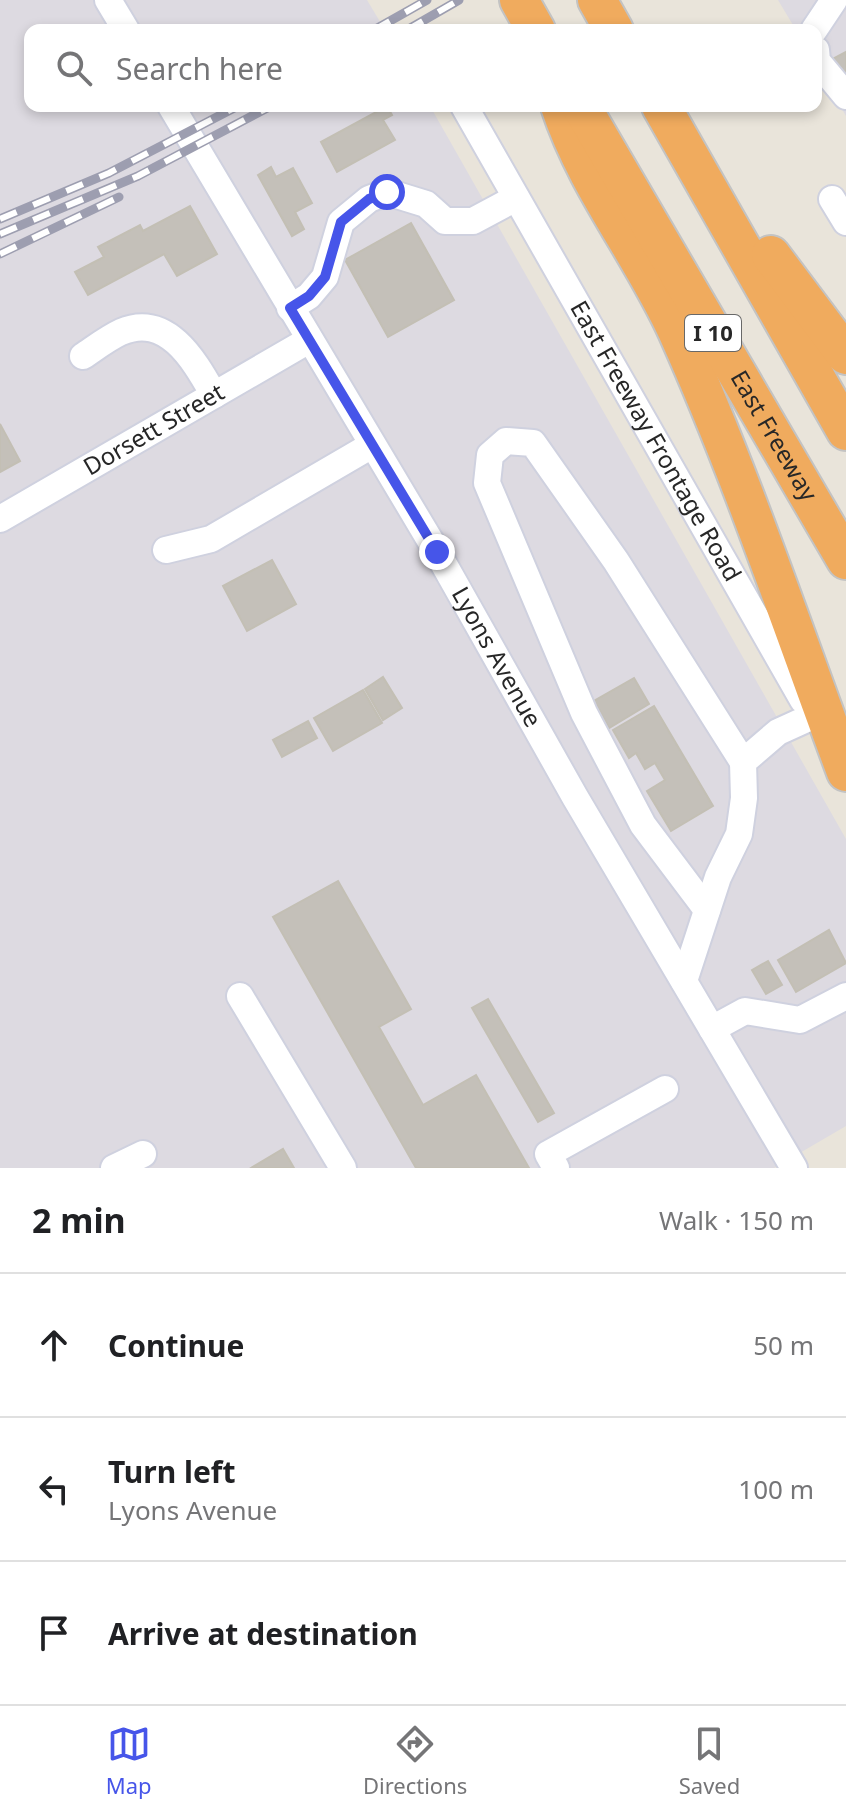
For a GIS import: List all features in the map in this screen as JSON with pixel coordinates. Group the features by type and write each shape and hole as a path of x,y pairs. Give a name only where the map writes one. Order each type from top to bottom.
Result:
{"highway":[{"path":"562,112 573,145 643,266 687,355 726,448 846,772"},
{"name":"East Freeway","path":"585,112 846,560"},
{"name":"I 10","path":"666,112 846,431"},
{"path":"667,112 803,302 846,355"}],"street":[{"path":"818,24 834,0"},
{"path":"110,1 123,24"},
{"path":"822,67 846,96"},
{"name":"Lyons Avenue","path":"175,112 794,1168"},
{"name":"East Freeway Frontage Road","path":"467,112 796,683 811,717 846,779"},
{"path":"290,308 309,296 325,277 341,222 369,199 387,192 426,204 445,221 473,221 516,198"},
{"path":"832,199 846,222"},
{"path":"83,356 121,332 144,327 180,342 214,395"},
{"name":"Dorsett Street","path":"0,519 309,340"},
{"path":"684,981 707,910 739,834 744,798 743,762 616,561 533,443 506,441 490,455 487,483 578,699 643,825 707,910"},
{"path":"166,550 211,539 372,445"},
{"path":"743,762 778,732 811,717"},
{"path":"240,996 343,1168"},
{"path":"712,1029 745,1011 800,1020 846,996"},
{"path":"556,1168 548,1154 665,1089"},
{"path":"114,1168 143,1154"}],"shaded area":[{"path":"0,0 367,0 381,24 24,24 24,112 433,112 846,839 846,1126 774,1168 0,1168"},
{"path":"778,0 846,0 846,116 822,75 822,24 792,24"}],"building":[{"path":"846,52 846,73 835,78 827,62"},
{"path":"376,112 390,112 392,115 383,120 395,140 337,172 321,142"},
{"path":"271,167 276,177 293,168 312,203 295,212 304,229 292,236 258,175"},
{"path":"190,206 217,254 177,276 164,254 88,295 75,272 104,257 98,247 140,225 143,231"},
{"path":"411,223 454,300 388,337 345,260"},
{"path":"0,424 20,461 0,472"},
{"path":"272,560 296,604 247,631 223,586"},
{"path":"383,677 402,708 383,720 365,689"},
{"path":"634,678 649,704 609,728 594,701"},
{"path":"363,690 382,723 333,751 314,718"},
{"path":"654,706 713,806 671,831 647,791 665,780 655,763 645,769 636,753 629,758 613,730"},
{"path":"308,721 317,738 282,757 273,740"},
{"path":"338,881 411,1009 379,1027 423,1105 476,1075 529,1168 416,1168 273,917"},
{"path":"829,930 846,963 796,992 778,960"},
{"path":"768,961 782,985 766,994 752,970"},
{"path":"488,999 554,1113 538,1122 472,1008"},
{"path":"283,1149 294,1168 251,1168"}],"railway":[{"path":"385,24 427,0"},
{"path":"417,24 459,0"},
{"path":"0,219 109,173 226,112"},
{"path":"0,234 138,176 260,112"},
{"path":"0,254 119,197"}],"route":[{"path":"387,192 369,199 341,222 325,277 309,296 290,308 437,552"}]}
